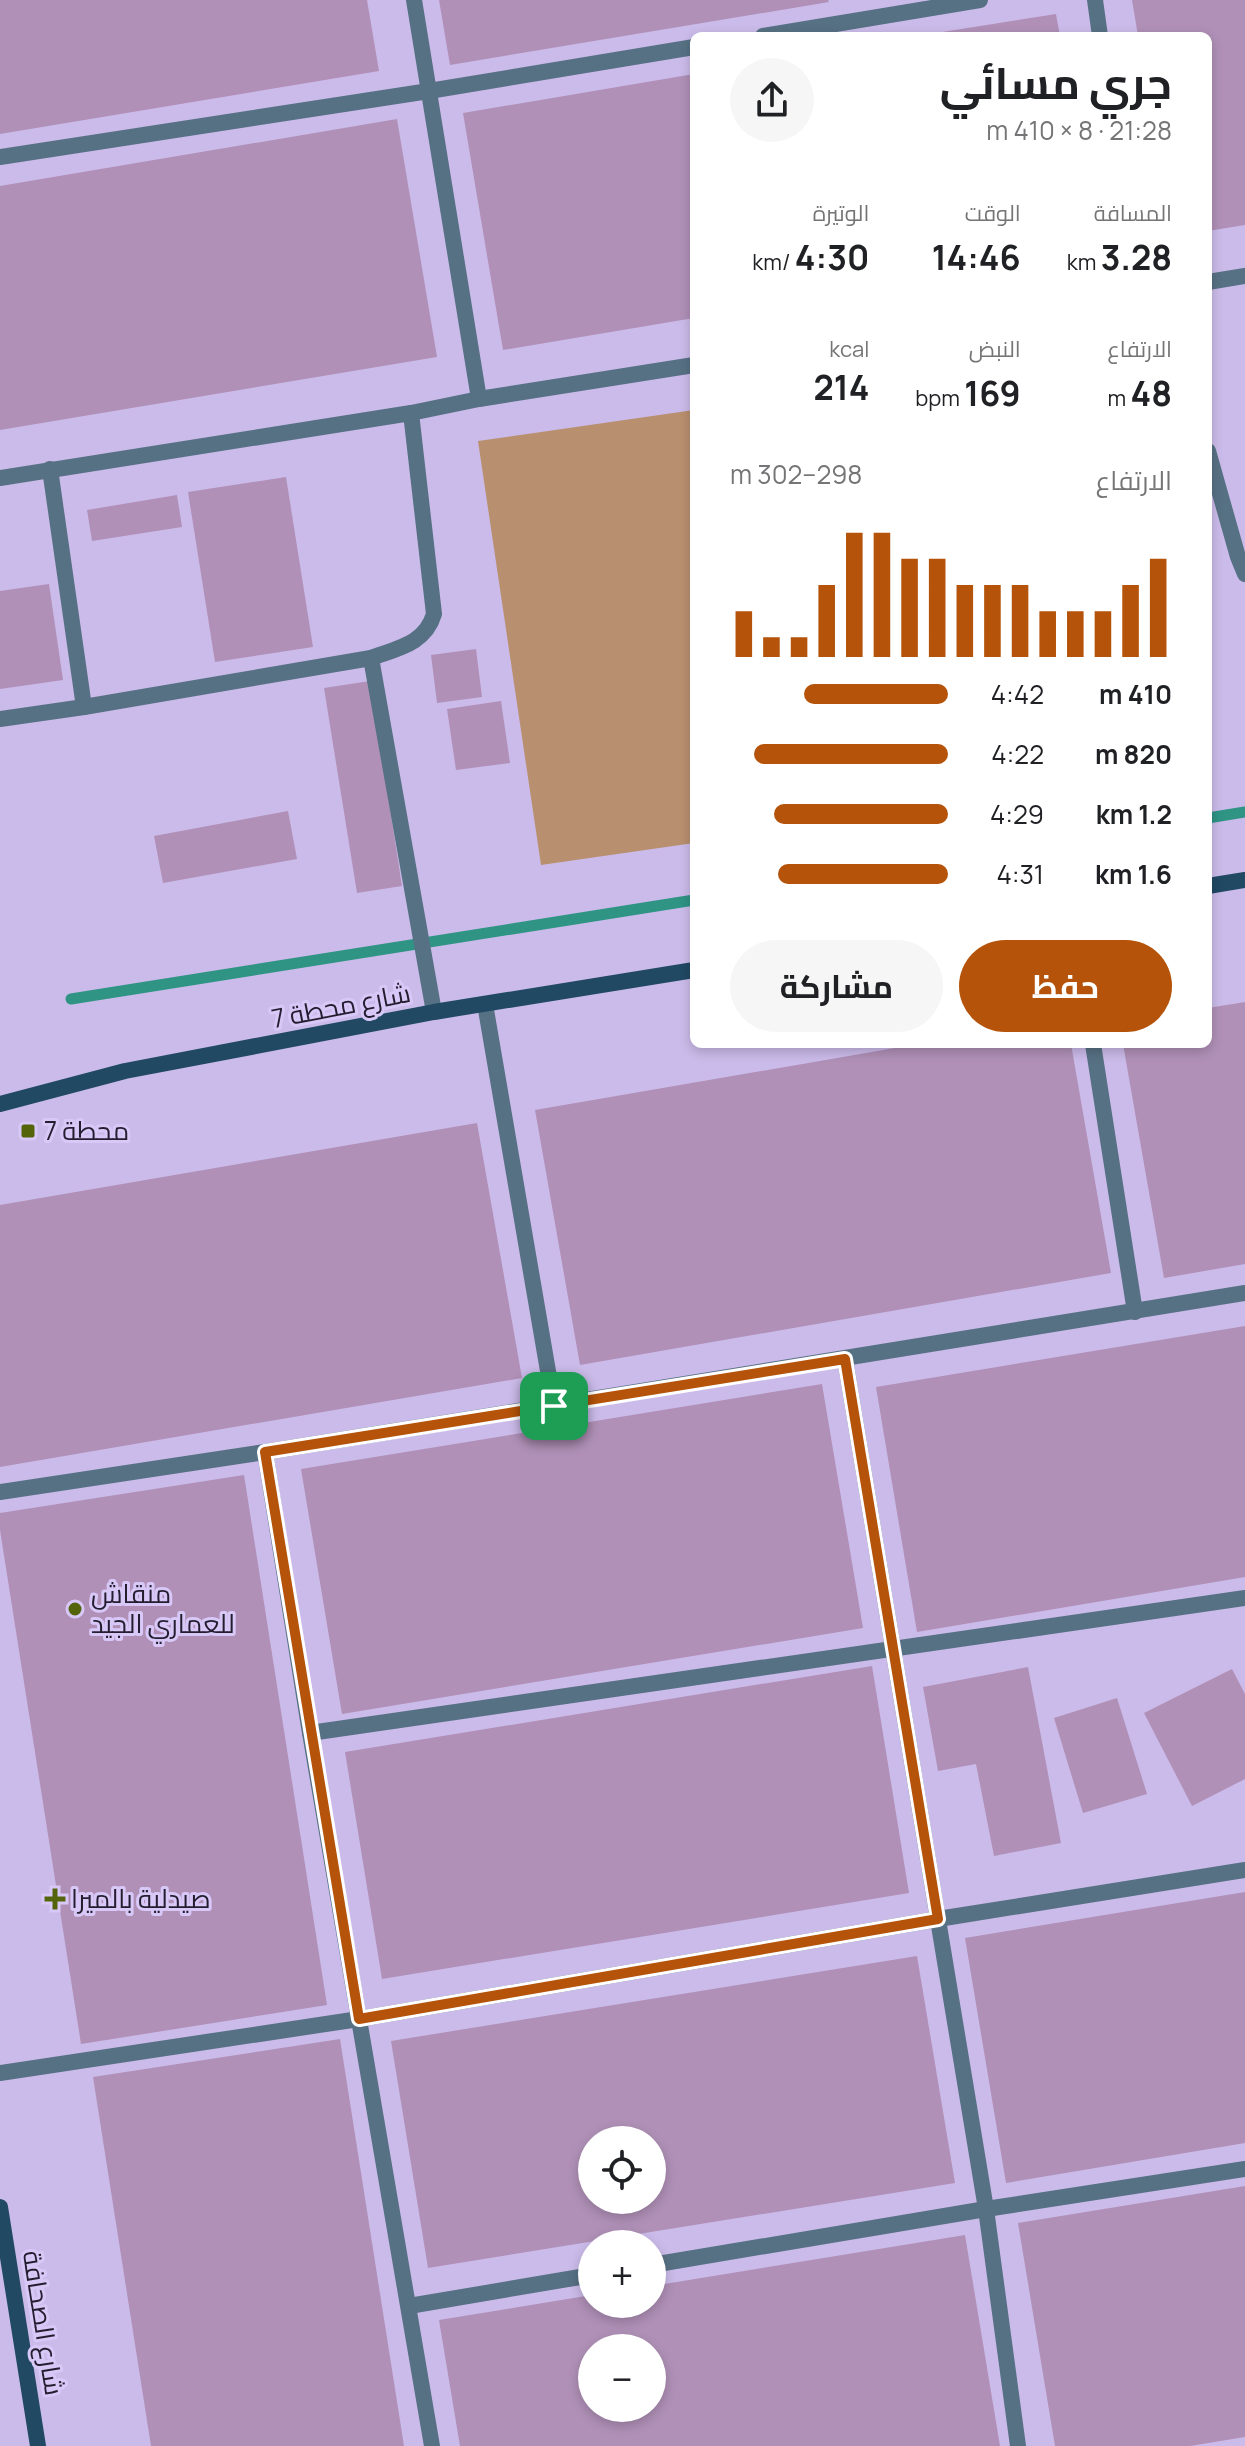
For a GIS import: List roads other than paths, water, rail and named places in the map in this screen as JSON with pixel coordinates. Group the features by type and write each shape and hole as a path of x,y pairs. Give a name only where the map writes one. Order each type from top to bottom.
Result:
{"street":[{"path":"414,0 479,399"},
{"path":"787,32 980,0"},
{"path":"1095,0 1099,32"},
{"path":"0,157 690,48"},
{"path":"1212,281 1245,276"},
{"path":"0,478 690,366"},
{"path":"0,719 371,658 419,639 430,628 434,614 411,413"},
{"path":"1212,465 1245,574"},
{"path":"50,469 84,707"},
{"path":"371,658 434,1012"},
{"path":"1212,885 1245,880"},
{"name":"شارع محطة 7","path":"0,1104 125,1071 434,1012 690,971"},
{"path":"485,1004 554,1406"},
{"path":"1094,1048 1135,1312"},
{"path":"0,1097 25,1098"},
{"path":"0,1492 554,1406 1245,1293"},
{"path":"845,1359 986,2209 1018,2446"},
{"path":"265,1452 432,2446"},
{"path":"310,1733 1245,1598"},
{"path":"0,2073 359,2019 938,1919 1245,1870"},
{"path":"666,2263 1245,2169"},
{"name":"شارع الصحافة","path":"0,2207 38,2446"},
{"path":"409,2306 578,2277"}],"waterway":[{"path":"1212,817 1245,812"},
{"path":"71,999 690,901"}],"place":[{"name":"محطة 7","path":"28,1131"},
{"name":"منقاش للعماري الجيد","path":"75,1609"},
{"name":"صيدلية بالميرا","path":"55,1899"}]}
